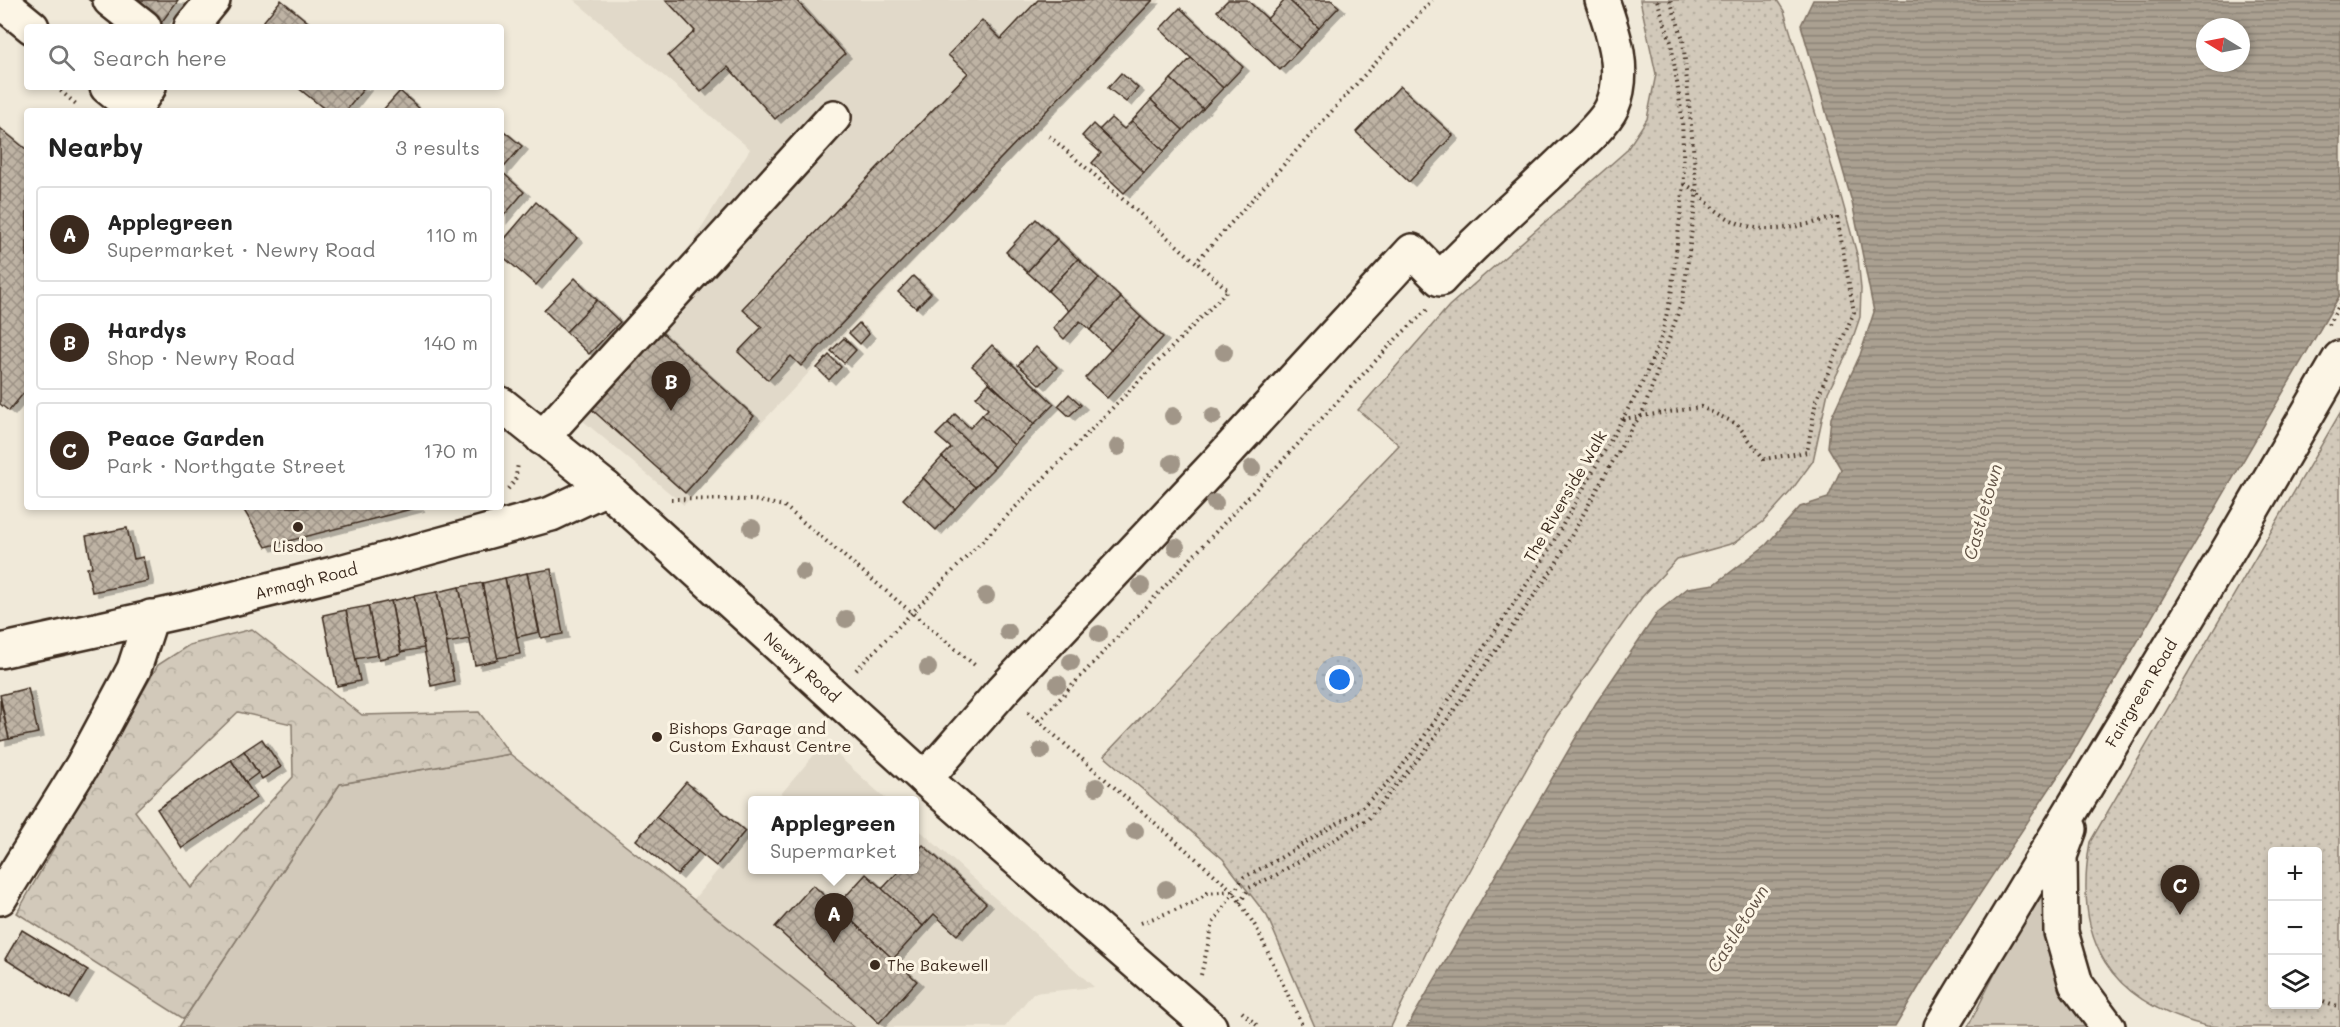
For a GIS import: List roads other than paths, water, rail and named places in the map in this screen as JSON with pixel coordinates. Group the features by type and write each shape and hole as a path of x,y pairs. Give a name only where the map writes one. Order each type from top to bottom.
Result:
{"main road":[{"path":"110,0 140,24"},
{"path":"193,24 213,0"},
{"path":"925,779 1003,690 1412,251 1440,279 1476,240 1568,156 1612,109 1619,79 1616,39 1602,0"},
{"path":"0,1 28,24"},
{"path":"114,90 140,102"},
{"path":"530,447 834,117"},
{"name":"Fairgreen Road","path":"1941,1027 2229,549 2340,358"},
{"name":"Newry Road","path":"504,408 530,447 606,488 925,779 1205,1023"},
{"name":"Armagh Road","path":"0,651 333,574 551,514 606,488"},
{"path":"0,898 97,737 134,669 151,617"},
{"path":"2084,787 2060,856 2061,932 2076,984 2108,1027"}],"water":[{"name":"Castletown","path":"1813,0 2340,0 2340,295 2066,764 1923,980 1895,1027 1407,1027 1596,703 1658,612 1688,588 1715,584 1766,545 1800,507 1828,498 1841,469 1828,447 1831,418 1860,355 1874,312 1852,202 1801,25"}],"place":[{"name":"Hardys","path":"671,411"},
{"name":"Lisdoo","path":"298,527"},
{"name":"Bishops Garage and Custom Exhaust Centre","path":"657,737"},
{"name":"Peace Garden","path":"2180,915"},
{"name":"Applegreen","path":"834,943"},
{"name":"The Bakewell","path":"875,965"}]}
